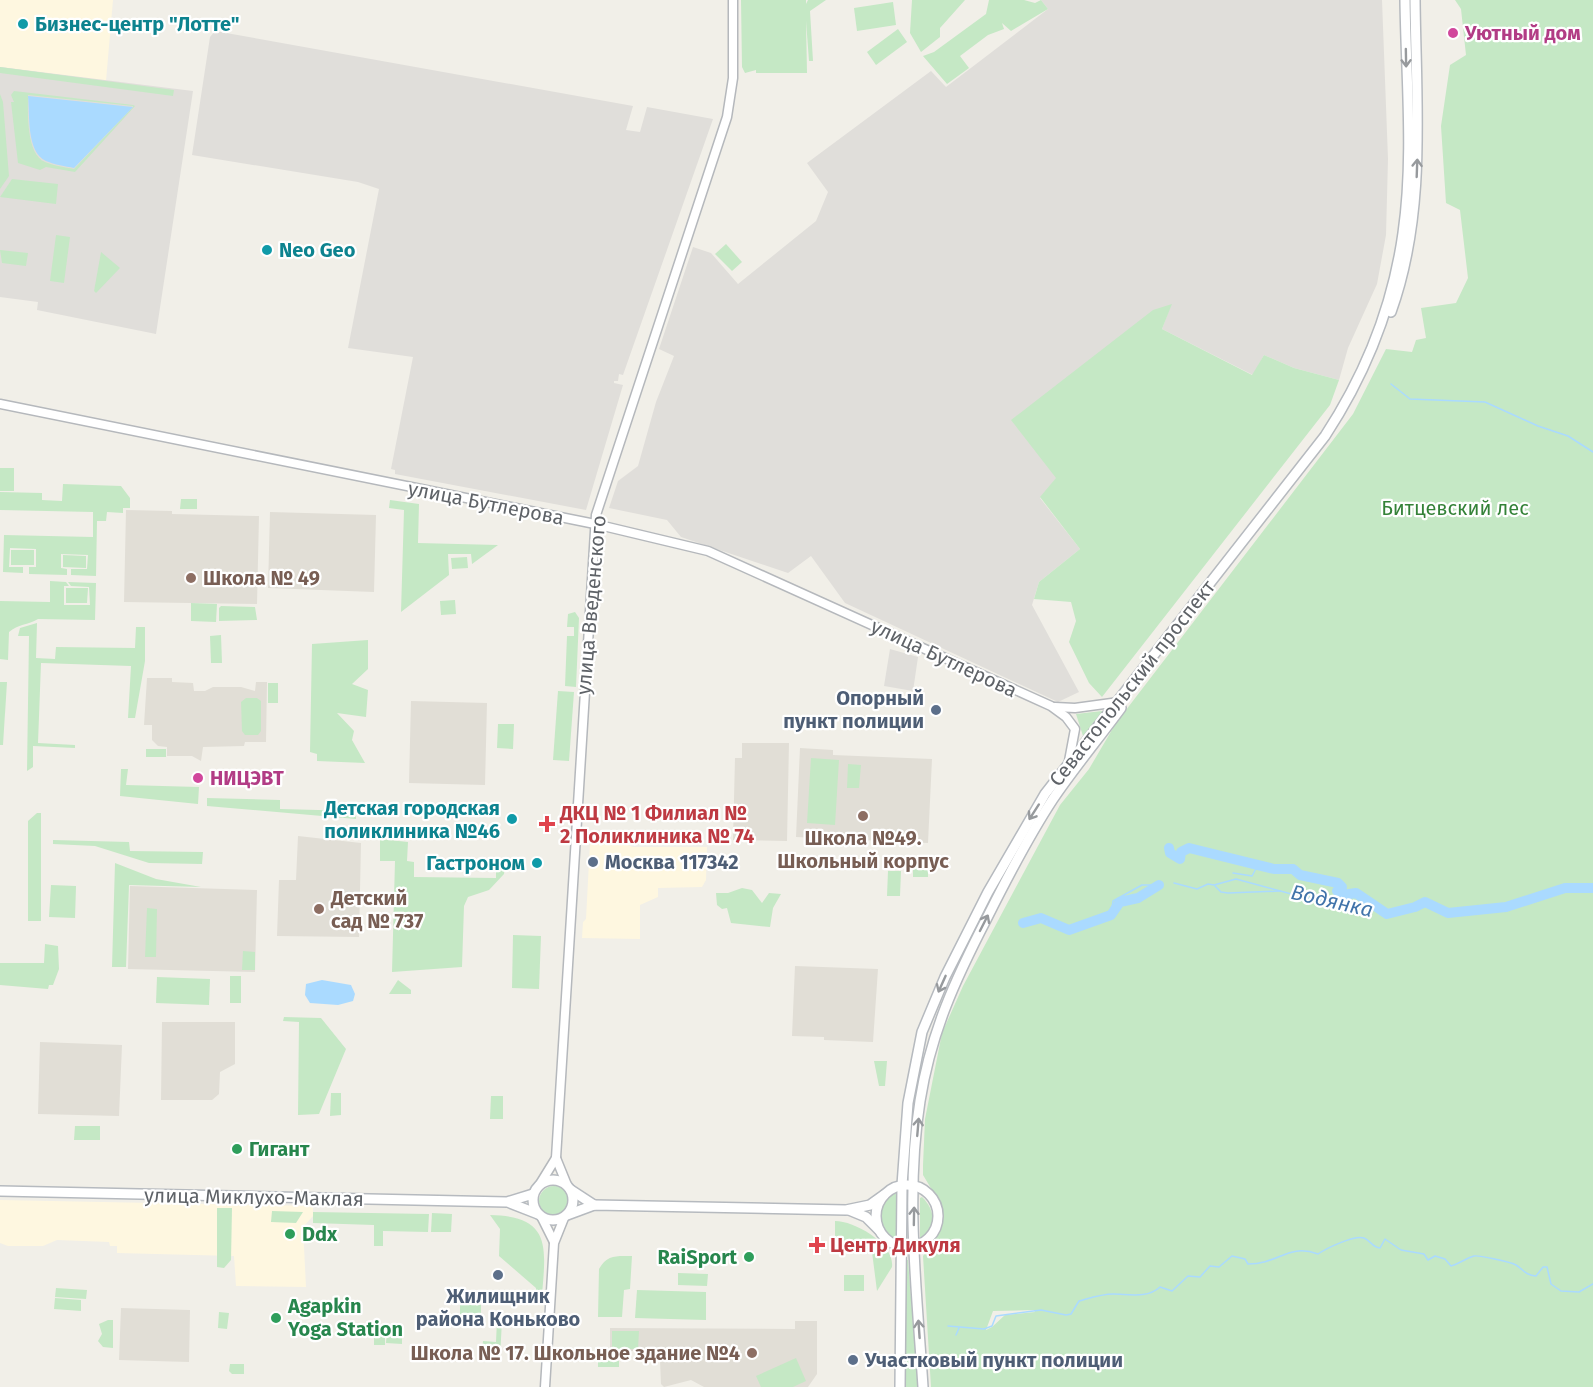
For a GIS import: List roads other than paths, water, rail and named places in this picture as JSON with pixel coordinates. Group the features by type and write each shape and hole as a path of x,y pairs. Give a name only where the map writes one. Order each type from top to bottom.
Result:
{"main road":[{"name":"Севастопольский проспект","path":"900,1387 902,1185 914,1071 922,1032 988,892 1029,819 1068,765 1325,436 1342,411 1367,359 1387,303 1403,233 1407,153 1405,0"},
{"name":"Севастопольский проспект","path":"923,1387 913,1247 914,1185 920,1103 927,1062 942,1011 956,977 1036,826 1071,774 1330,437 1372,361 1400,288 1413,216 1417,153 1416,0"},
{"path":"594,1205 569,1188 551,1180 540,1184 533,1194 533,1205 540,1216 553,1221 594,1205 846,1209 870,1205 902,1185 914,1185 930,1198 938,1222 928,1240 913,1247 901,1247 882,1234 866,1217 846,1209"},
{"path":"566,1216 573,1203 569,1188"},
{"name":"улица Миклухо-Маклая","path":"0,1191 507,1202 533,1194"},
{"path":"882,1234 876,1214 884,1196"},
{"name":"улица Миклухо-Маклая","path":"507,1202 540,1216"}],"street":[{"name":"улица Введенского","path":"569,1188 556,1158 595,524 727,117 733,78 735,25 733,0"},
{"name":"улица Бутлерова","path":"0,404 595,524 724,556 1051,706 1066,717 1075,729 1068,765"},
{"name":"улица Бутлерова","path":"1051,706 1075,708 1119,702"},
{"name":"улица Введенского","path":"540,1184 556,1158"},
{"path":"540,1216 554,1243"},
{"path":"544,1387 554,1243 566,1216"}],"water":[{"path":"28,96 133,107 74,168 46,161 35,150 30,132"},
{"path":"322,980 351,985 355,994 353,1001 338,1005 310,1003 305,995 306,984"}],"waterway":[{"path":"1391,384 1410,399 1485,402 1538,426 1568,436 1593,452"},
{"path":"1169,848 1170,853 1180,859 1181,852 1189,848 1274,869 1293,869 1300,875 1338,883 1342,887 1337,891 1343,895 1356,893 1387,914 1425,902 1448,913 1506,907 1565,888 1593,888"},
{"path":"1233,873 1252,876 1258,865"},
{"name":"Водянка","path":"1174,883 1197,889 1208,884 1214,885 1236,879 1299,896 1379,911"},
{"path":"1111,915 1113,901 1142,885 1159,885"},
{"name":"Водянка","path":"1023,923 1041,918 1069,930 1111,915 1120,902 1138,898 1159,885"},
{"path":"1215,886 1221,892 1228,893 1280,891"},
{"path":"948,1326 984,1329 992,1326 996,1316 1041,1310 1071,1314 1079,1301 1096,1296 1143,1294 1160,1287 1172,1291 1188,1276 1200,1277 1210,1266 1219,1267 1232,1256 1245,1259 1248,1264 1259,1263 1291,1252 1308,1251 1318,1254 1354,1238 1364,1238 1380,1248 1385,1239 1401,1250 1424,1254 1428,1260 1435,1256 1445,1259 1451,1266 1477,1256 1513,1264 1536,1276 1543,1267 1547,1267 1551,1284 1561,1291 1579,1292 1593,1284"},
{"path":"956,1335 959,1328"}],"place":[{"name":"Бизнес-центр \"Лотте\"","path":"23,24"},
{"name":"Уютный дом","path":"1453,33"},
{"name":"Neo Geo","path":"267,250"},
{"name":"Школа № 49","path":"191,578"},
{"name":"Опорный пункт полиции","path":"936,710"},
{"name":"НИЦЭВТ","path":"198,778"},
{"name":"Школа №49. Школьный корпус","path":"863,816"},
{"name":"Детская городская поликлиника №46","path":"512,819"},
{"name":"ДКЦ № 1 Филиал № 2 Поликлиника № 74","path":"547,824"},
{"name":"Москва 117342","path":"593,862"},
{"name":"Гастроном","path":"537,863"},
{"name":"Детский сад № 737","path":"319,909"},
{"name":"Гигант","path":"237,1149"},
{"name":"Ddx","path":"290,1234"},
{"name":"Центр Дикуля","path":"817,1245"},
{"name":"RaiSport","path":"749,1257"},
{"name":"Жилищник района Коньково","path":"498,1275"},
{"name":"Agapkin Yoga Station","path":"276,1318"},
{"name":"Школа № 17. Школьное здание №4","path":"752,1353"},
{"name":"Участковый пункт полиции","path":"853,1360"}],"park label":[{"name":"Битцевский лес","path":"1455,508"}]}
